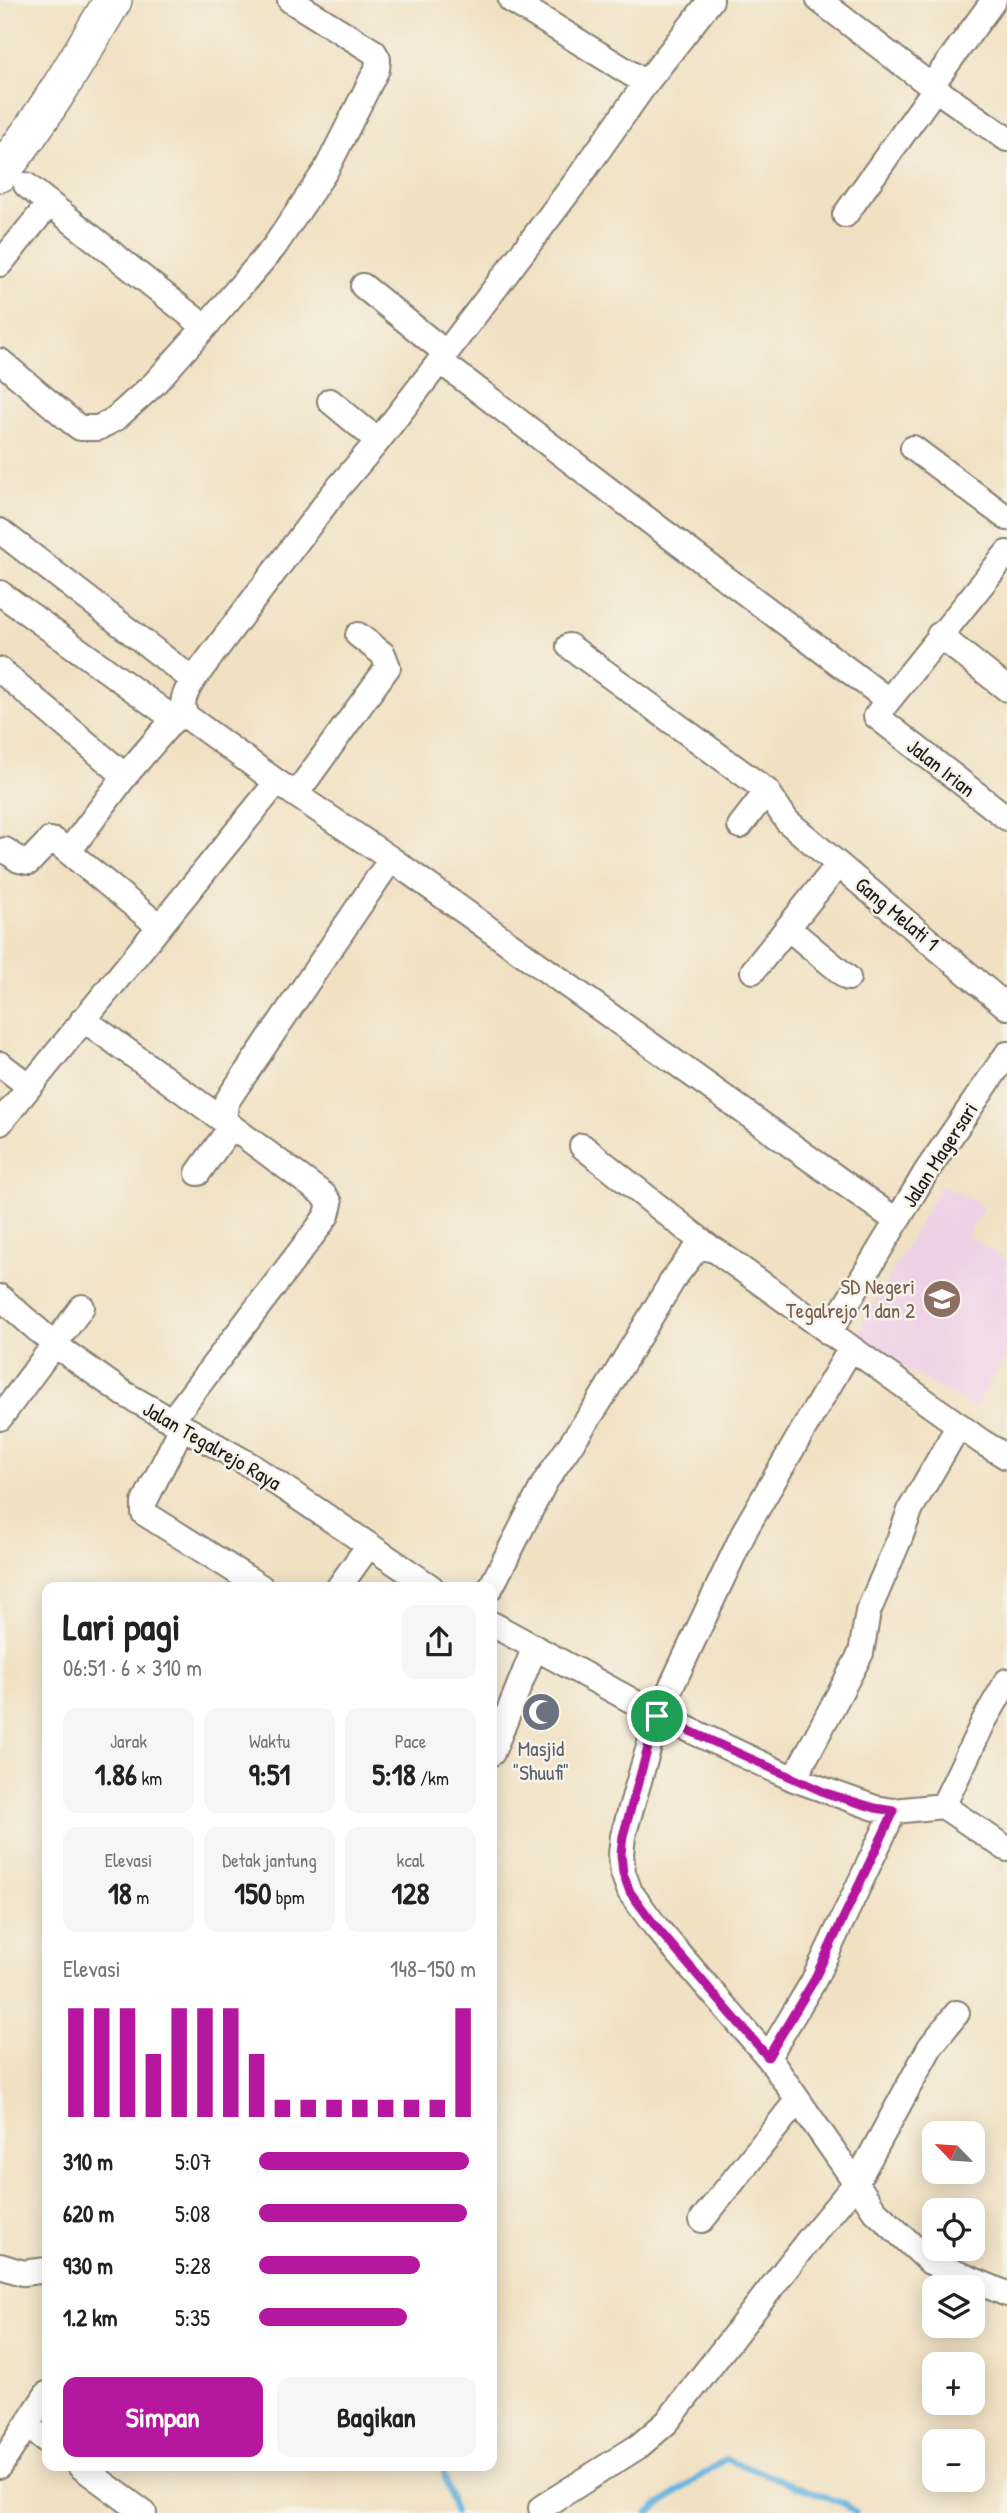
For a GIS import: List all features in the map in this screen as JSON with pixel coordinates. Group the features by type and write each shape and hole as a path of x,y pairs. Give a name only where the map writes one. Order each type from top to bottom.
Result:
{"main road":[{"path":"13,179 26,140 113,0"}],"street":[{"path":"0,361 80,428 99,428 114,419 154,384 274,247 326,170 377,68 378,59 374,52 290,0"},
{"path":"511,0 646,83"},
{"path":"69,851 125,776 180,717 183,701 193,680 332,495 443,357 578,179 646,83 711,0"},
{"path":"819,0 933,87 1007,139"},
{"path":"845,215 994,0"},
{"path":"13,179 49,204 205,327"},
{"path":"0,264 49,204"},
{"name":"Jalan Irian","path":"363,286 443,357 882,708 1007,818"},
{"path":"330,401 378,441"},
{"path":"913,448 1007,518"},
{"path":"0,531 193,680"},
{"path":"882,708 1007,553"},
{"path":"4,604 180,717 391,859 897,1221"},
{"path":"0,1123 159,926 287,788 388,667 383,654 358,635"},
{"path":"939,635 1007,689"},
{"path":"569,646 767,791 740,826"},
{"path":"0,670 125,776"},
{"name":"Gang Melati 1","path":"767,791 787,821 1007,1007"},
{"path":"5,850 23,862 29,862 50,840 69,851 159,926"},
{"path":"198,1173 228,1124 224,1111 233,1092 391,859"},
{"path":"753,971 838,865"},
{"path":"788,928 848,978"},
{"path":"83,1019 324,1195 330,1203 318,1228 176,1424 144,1503 144,1513 253,1582"},
{"name":"Jalan Magersari","path":"830,1333 926,1172 1007,1054"},
{"path":"0,1064 29,1086"},
{"path":"582,1146 709,1247 1007,1457"},
{"path":"494,1582 545,1482 605,1393 674,1279 694,1252 702,1247 709,1247"},
{"name":"Jalan Tegalrejo Raya","path":"0,1297 55,1345 122,1393 250,1465 424,1582"},
{"path":"0,1418 82,1307"},
{"path":"851,1348 746,1528 657,1716 623,1836 623,1873 630,1892 656,1927 768,2057 875,2211 930,2262 1007,2294"},
{"path":"794,1779 861,1653 867,1612 900,1540 911,1508 959,1425"},
{"path":"343,1582 369,1545"},
{"path":"497,1627 657,1716 826,1793 894,1811 943,1806 1007,1849"},
{"path":"497,1741 534,1649"},
{"path":"943,1806 984,1721 1007,1681"},
{"path":"768,2057 813,1982 894,1811"},
{"path":"541,2508 639,2446 667,2422 856,2183 930,2047 957,2013"},
{"path":"702,2220 797,2101"},
{"path":"0,2266 23,2273 42,2271"},
{"path":"0,2466 42,2402"},
{"path":"27,2426 42,2437"},
{"path":"87,2471 144,2513"}],"shaded area":[{"name":"SD Negeri Tegalrejo 1 dan 2","path":"942,1184 983,1207 967,1236 1007,1260 1007,1353 975,1409 854,1339"}],"waterway":[{"path":"0,2280 17,2282"},
{"path":"648,2513 725,2459 844,2504 856,2513"},
{"path":"443,2471 455,2513"}],"place":[{"name":"SD Negeri Tegalrejo 1 dan 2","path":"942,1299"},
{"name":"Masjid \"Shuufi\"","path":"541,1712"}],"route":[{"path":"657,1716 826,1793 894,1811 813,1982 768,2057 656,1927 630,1892 623,1873 623,1836 657,1716"}]}
